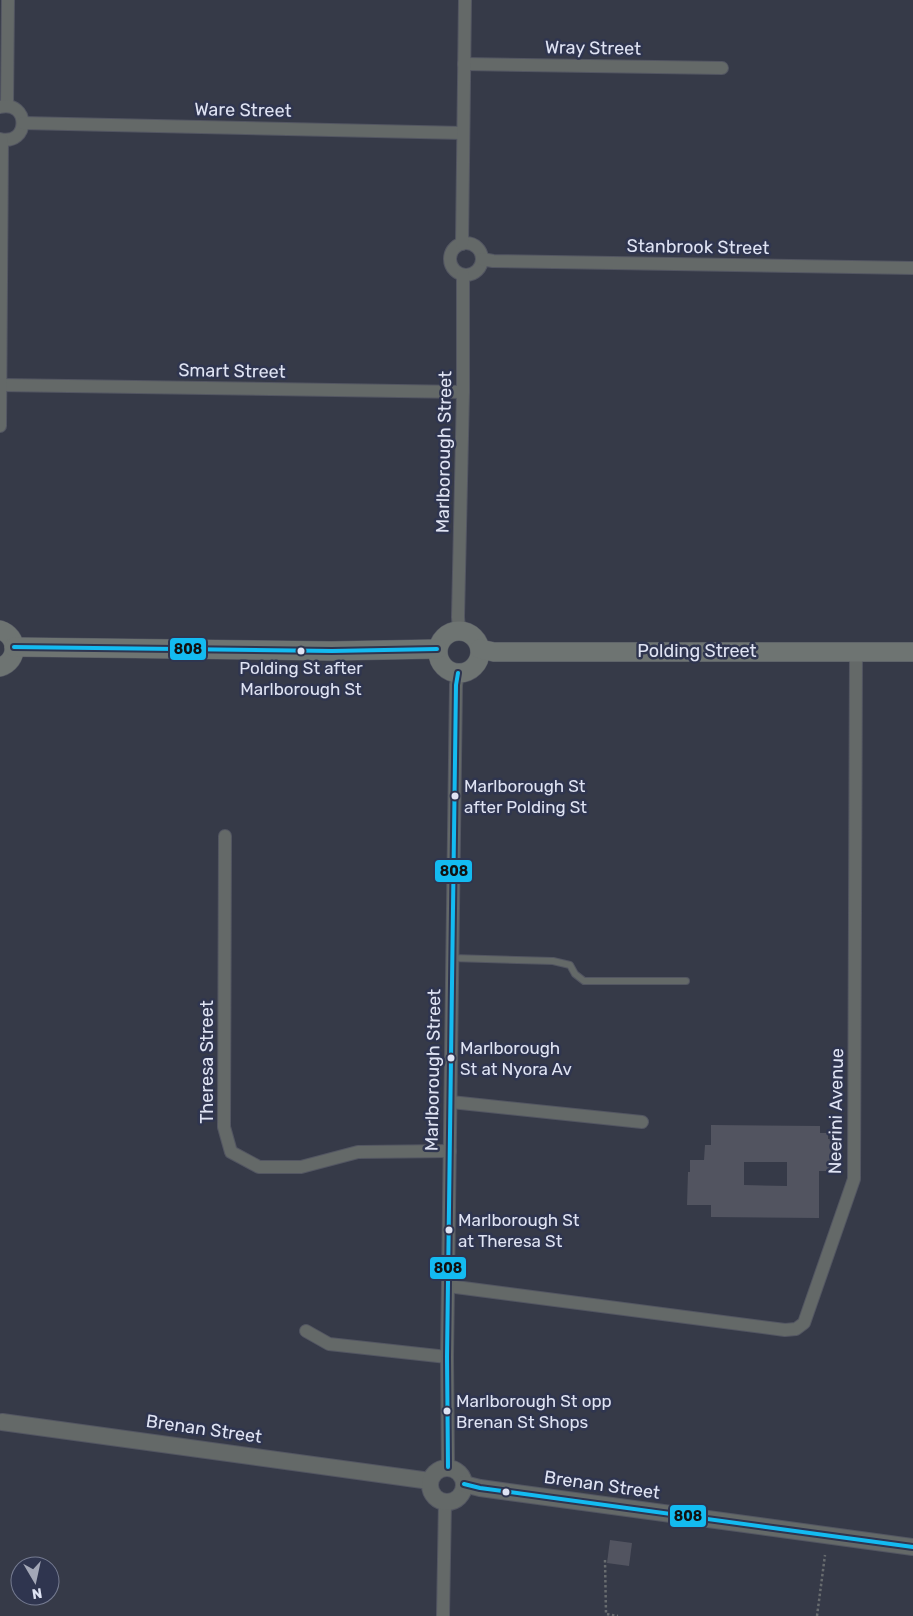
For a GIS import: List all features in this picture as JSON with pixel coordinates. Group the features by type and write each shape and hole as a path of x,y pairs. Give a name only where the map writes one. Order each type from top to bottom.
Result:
{"main road":[{"path":"0,630 9,635 14,647 14,655 10,661 0,667"},
{"path":"459,630 473,636 478,642 480,650 475,666 467,672 458,673 442,666 438,658 437,649 439,642 444,636 451,631 459,630"},
{"path":"14,647 332,651 437,649"},
{"name":"Polding Street","path":"480,650 494,652 913,652"}],"street":[{"path":"0,426 1,140 13,139 18,135 23,122 18,110 4,106 8,0"},
{"path":"462,244 465,0"},
{"name":"Wray Street","path":"464,64 722,68"},
{"name":"Ware Street","path":"23,122 463,133"},
{"path":"466,243 475,246 479,250 482,259 480,268 468,275 463,275 454,270 450,260 453,250 462,244 466,243"},
{"name":"Stanbrook Street","path":"482,259 503,262 913,268"},
{"name":"Marlborough Street","path":"459,630 463,275"},
{"name":"Smart Street","path":"0,385 463,392"},
{"name":"Neerini Avenue","path":"448,1286 785,1330 796,1329 804,1323 854,1179 856,652"},
{"name":"Marlborough Street","path":"448,1467 447,1357 452,958 456,684 458,673"},
{"name":"Theresa Street","path":"224,836 224,1127 231,1152 259,1166 302,1167 358,1152 450,1151"},
{"path":"451,1102 642,1122"},
{"path":"306,1331 329,1344 447,1357"},
{"name":"Brenan Street","path":"1,1421 430,1481"},
{"path":"448,1467 459,1473 464,1484 462,1492 457,1498 445,1502 434,1496 430,1488 430,1481 435,1472 448,1467"},
{"name":"Brenan Street","path":"464,1484 480,1488 913,1547"},
{"path":"443,1616 445,1502"}],"lane":[{"path":"452,958 553,961 570,965 575,974 584,981 686,981"}],"path":[{"path":"817,1616 825,1555"},
{"path":"606,1560 606,1614 618,1616"}],"building":[{"path":"711,1125 820,1126 820,1133 828,1133 828,1139 835,1139 834,1171 819,1171 819,1218 711,1217 711,1205 687,1205 690,1160 704,1160 705,1145 711,1145","holes":["744,1162 787,1162 787,1186 744,1185"]},
{"path":"610,1540 632,1543 629,1566 607,1563"}],"transit line":[{"name":"808","path":"14,647 332,651 437,649"},
{"name":"808","path":"448,1467 447,1357 456,685 458,673"},
{"name":"808","path":"464,1484 480,1488 913,1547"}],"place":[{"name":"Polding St after Marlborough St","path":"301,651"},
{"name":"Marlborough St after Polding St","path":"455,796"},
{"name":"Marlborough St at Nyora Av","path":"451,1058"},
{"name":"Marlborough St at Theresa St","path":"449,1230"},
{"name":"Marlborough St opp Brenan St Shops","path":"447,1411"}]}
